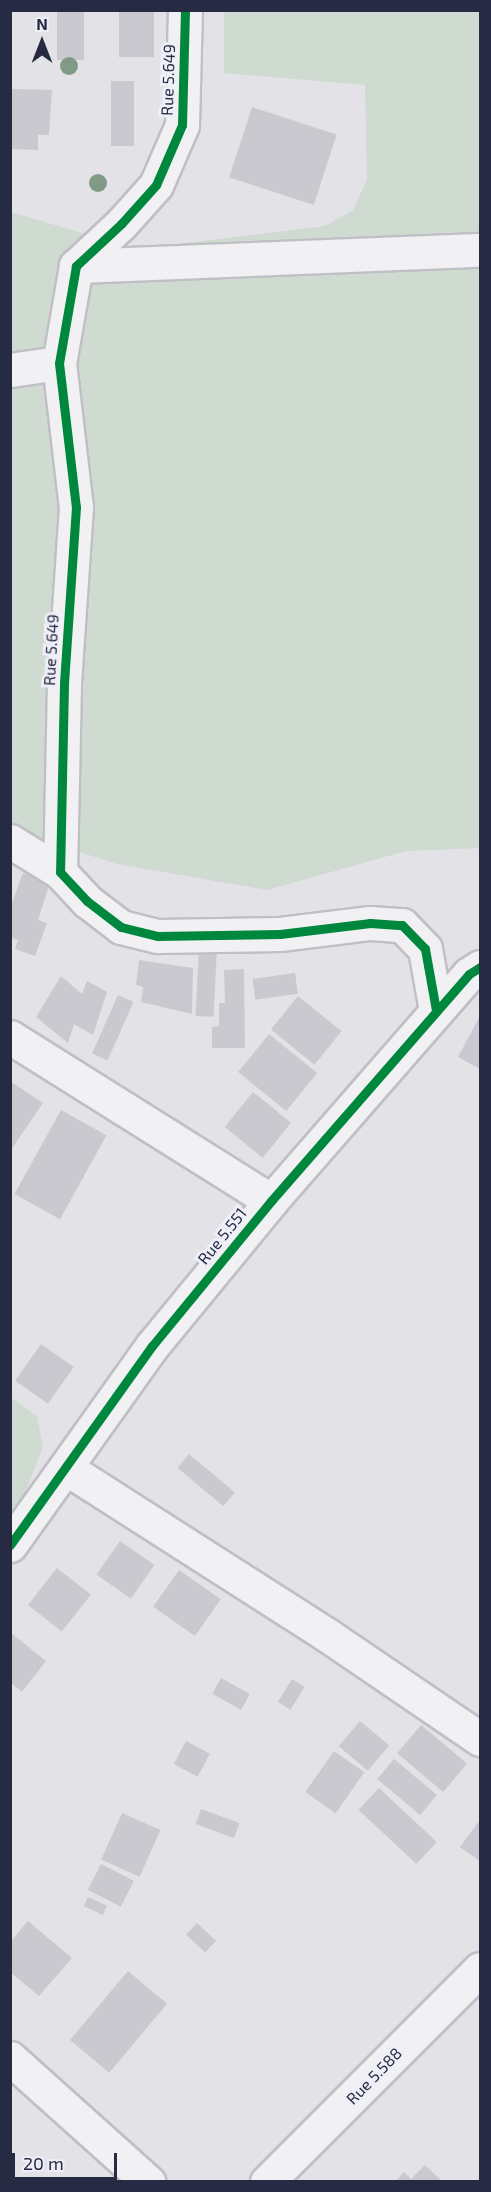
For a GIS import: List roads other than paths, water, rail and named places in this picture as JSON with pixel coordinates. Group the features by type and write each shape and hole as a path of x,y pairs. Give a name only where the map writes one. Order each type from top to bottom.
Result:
{"street":[{"name":"Rue 5.649","path":"60,872 64,684 76,507 59,363 76,267 121,225 156,185 182,125 185,10"},
{"path":"76,267 480,250"},
{"path":"10,370 59,363"},
{"path":"10,841 60,872 87,902 121,927 158,936 280,934 370,923 402,925 425,949 436,1011"},
{"name":"Rue 5.551","path":"10,1545 152,1346 271,1201 469,974 480,967"},
{"path":"10,1037 271,1201"},
{"path":"66,1468 327,1635 480,1739"},
{"name":"Rue 5.588","path":"267,2181 480,1969"},
{"path":"10,2058 148,2181"}]}
